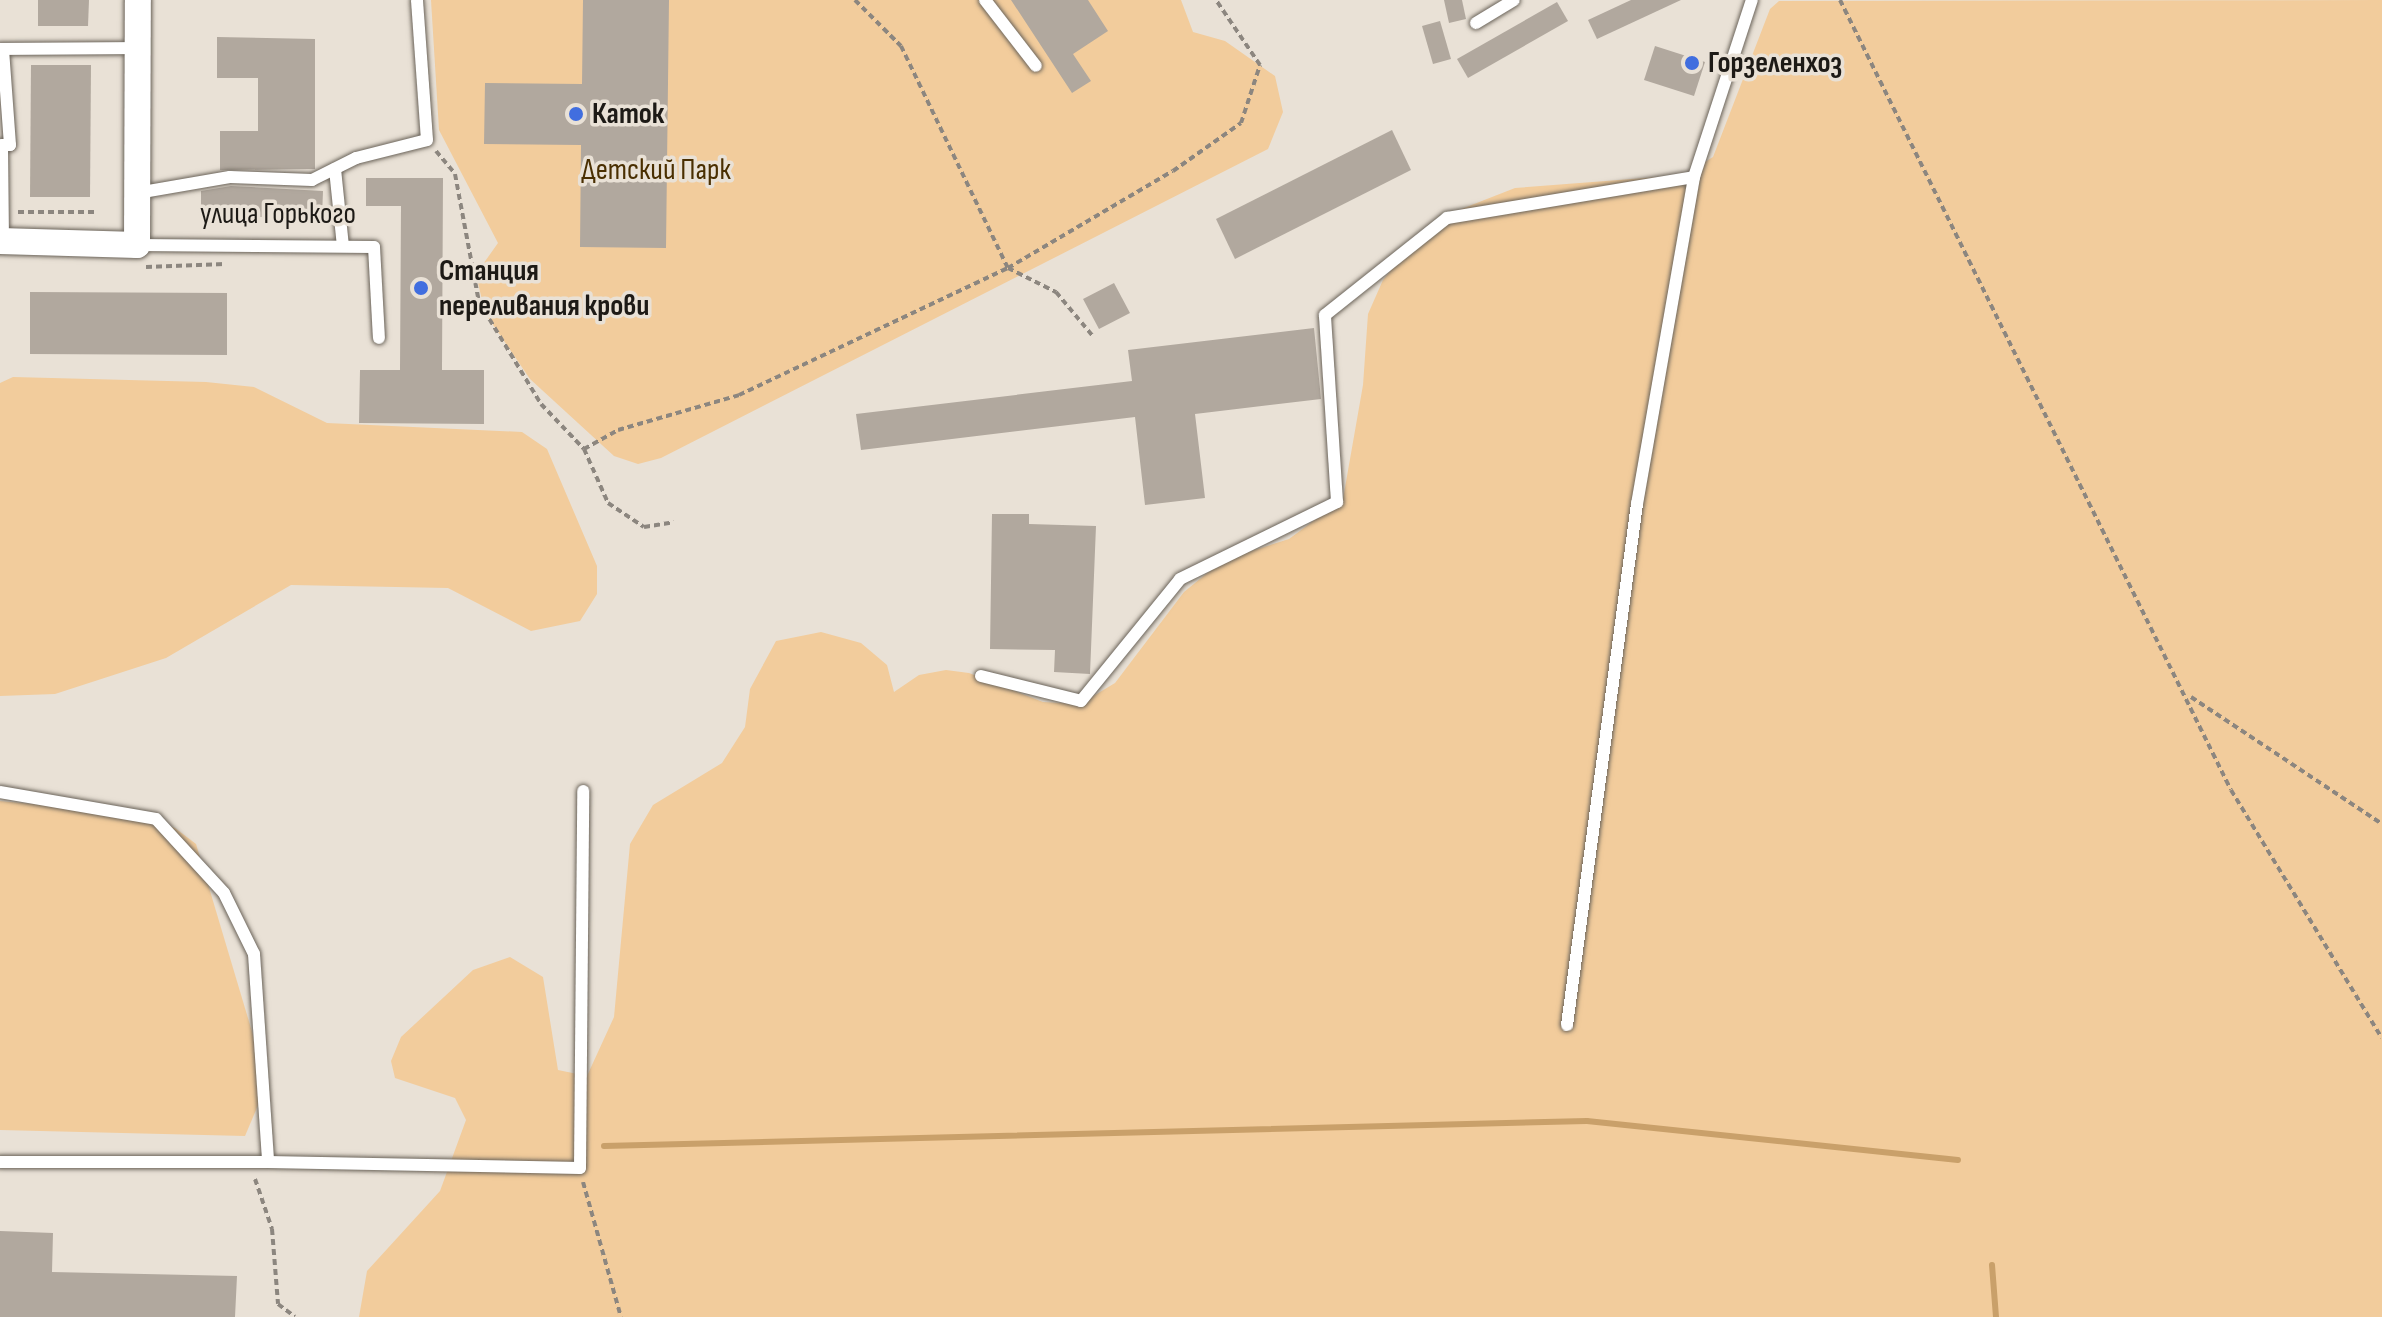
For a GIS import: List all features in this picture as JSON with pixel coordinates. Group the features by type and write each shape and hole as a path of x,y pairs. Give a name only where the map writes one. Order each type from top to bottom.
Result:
{"street":[{"path":"137,245 138,0"},
{"name":"улица Горького","path":"2,241 137,245"}],"lane":[{"path":"137,193 230,177 312,180 335,169 427,140 417,0"},
{"path":"985,0 1036,66"},
{"path":"1476,23 1514,0"},
{"path":"1567,1025 1637,504 1694,177 1752,0"},
{"path":"2,241 2,145 10,145 2,49 138,48"},
{"path":"335,169 343,246"},
{"path":"981,676 1081,701 1180,579 1337,502 1325,315 1447,218 1694,177"},
{"name":"улица Горького","path":"137,245 374,247 379,338"},
{"path":"0,1162 268,1162 580,1168 583,791"},
{"path":"0,792 156,819 224,893 254,954 268,1162"}],"path":[{"path":"855,0 901,46 1008,268 1056,292 1092,335"},
{"path":"584,449 618,430 739,395 1008,268 1173,171 1241,123 1260,65 1216,0"},
{"path":"1840,0 1996,326 2188,694 2231,790 2382,1038"},
{"path":"427,140 455,174 479,302 541,404 584,449 608,503 644,527 674,522"},
{"path":"3,212 98,212"},
{"path":"2188,694 2382,824"},
{"path":"249,1162 272,1229 278,1304 295,1317"},
{"path":"580,1168 621,1317"}],"green space":[{"name":"Детский Парк","path":"431,0 1181,0 1193,32 1225,41 1275,76 1283,112 1268,149 661,458 638,464 614,456 530,379 485,313 476,274 498,243 439,130"},
{"path":"2382,0 2382,1317 359,1317 367,1271 440,1191 466,1120 455,1098 395,1078 391,1061 401,1037 473,970 510,957 543,977 558,1070 587,1076 614,1017 630,844 653,805 722,763 745,727 750,689 776,641 821,632 861,643 887,665 894,692 919,675 946,670 969,673 1043,702 1080,704 1115,683 1184,592 1206,574 1229,558 1289,539 1343,499 1363,385 1368,314 1383,280 1410,247 1446,215 1515,188 1684,175 1713,157 1770,9 1779,1"},
{"path":"13,377 206,382 254,387 327,423 522,432 547,449 597,566 597,594 580,621 531,631 448,588 291,585 166,658 55,694 0,696 0,383"},
{"path":"0,801 133,813 175,828 196,844 259,1055 264,1091 245,1136 0,1130"}],"building":[{"path":"38,0 89,0 88,26 38,26"},
{"name":"Каток","path":"583,0 669,0 666,248 580,247 581,145 484,144 485,83 582,84"},
{"path":"1011,0 1088,0 1108,31 1073,54 1091,81 1072,93"},
{"path":"1444,0 1462,0 1466,19 1449,23"},
{"path":"1631,0 1681,0 1597,39 1588,20"},
{"path":"1557,2 1568,21 1468,78 1457,59"},
{"path":"1440,21 1451,59 1433,64 1422,26"},
{"path":"217,37 315,39 315,169 220,170 220,131 258,131 258,78 217,78"},
{"path":"1655,46 1705,62 1694,96 1644,80"},
{"path":"31,65 91,65 90,197 30,197"},
{"path":"1392,130 1411,170 1235,259 1216,219"},
{"name":"Станция переливания крови","path":"366,178 443,178 442,370 484,370 484,424 359,423 360,370 400,370 401,206 366,206"},
{"path":"231,186 323,191 322,217 201,217 201,191"},
{"path":"1114,283 1130,313 1099,329 1083,299"},
{"path":"30,292 227,293 227,355 30,354"},
{"path":"1314,328 1321,399 1195,414 1205,498 1145,505 1135,417 861,450 856,414 1132,381 1128,350"},
{"path":"992,514 1029,514 1029,524 1096,526 1090,674 1054,672 1055,650 990,649"},
{"path":"0,1231 53,1233 52,1272 237,1276 235,1317 0,1317"}],"waterway":[{"path":"604,1146 1587,1121 1958,1160"},
{"path":"1992,1265 1996,1317"}],"place":[{"name":"Горзеленхоз","path":"1692,63"},
{"name":"Каток","path":"576,114"},
{"name":"Станция переливания крови","path":"421,288"}]}
